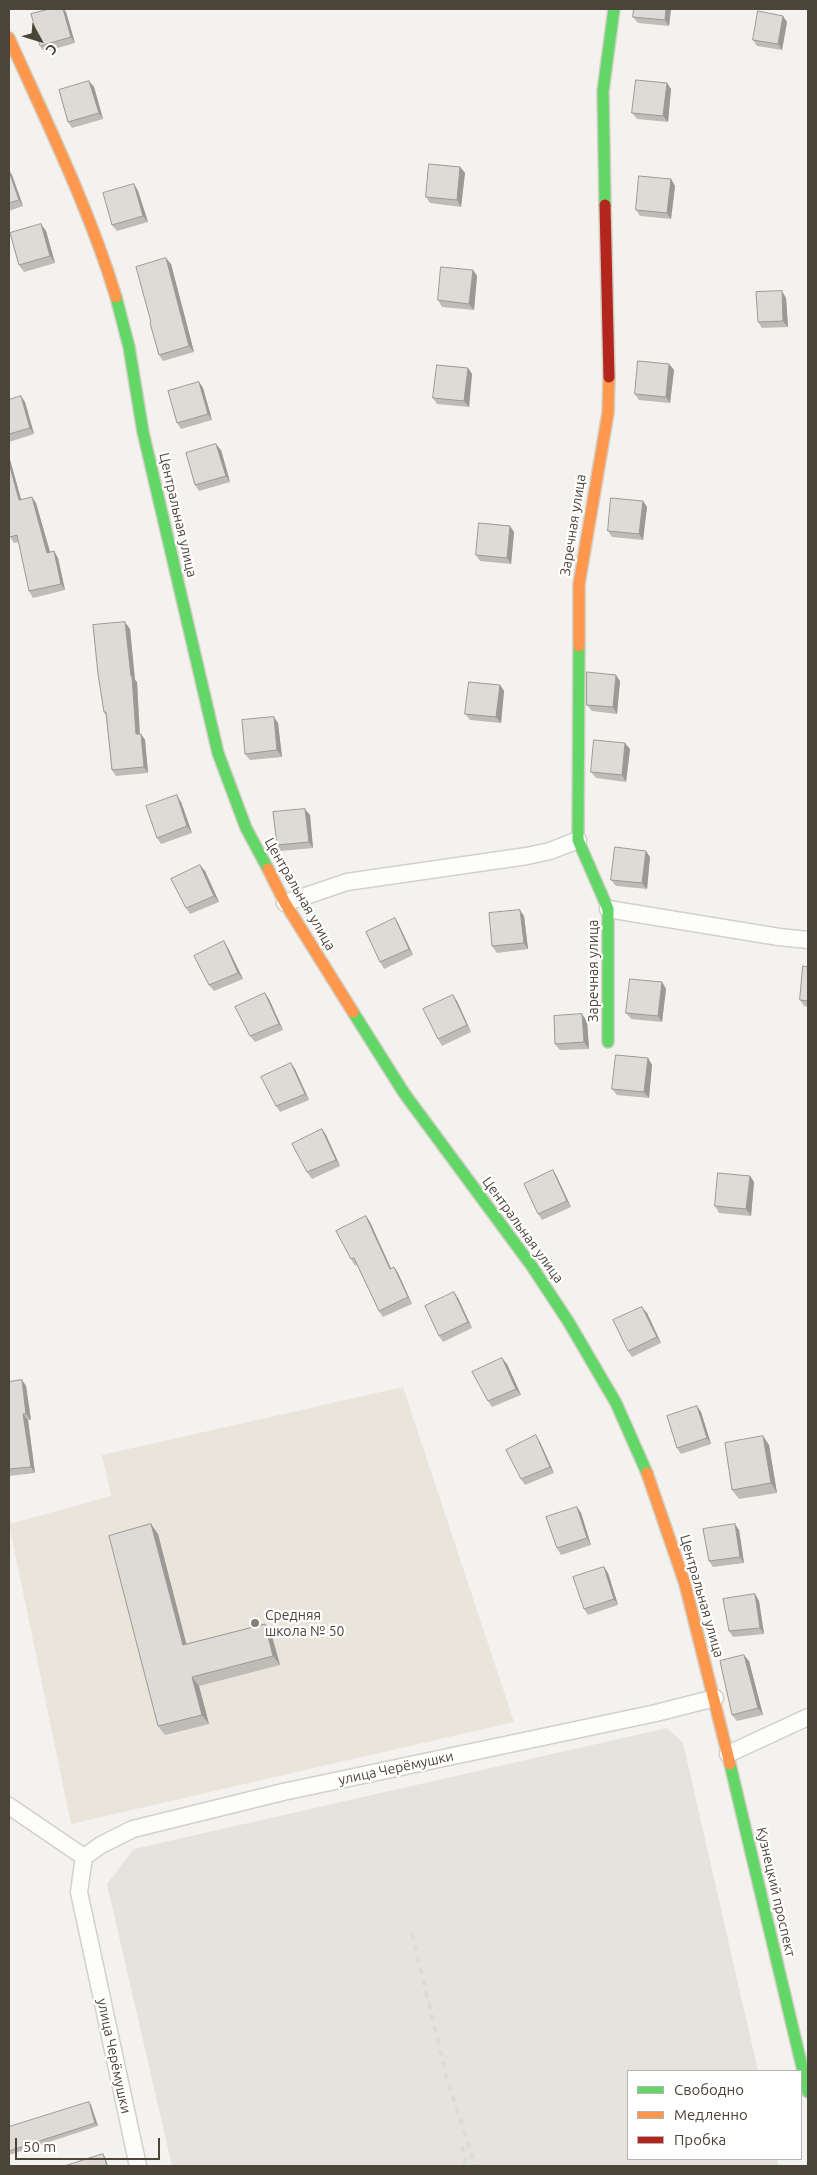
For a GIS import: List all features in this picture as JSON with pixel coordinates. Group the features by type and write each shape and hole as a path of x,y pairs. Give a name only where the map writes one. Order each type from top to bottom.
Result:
{"street":[{"name":"Заречная улица","path":"608,1042 608,909 578,840 579,584 608,413 609,368 603,91 614,9"},
{"name":"Центральная улица","path":"9,38 65,164 117,297 129,347 143,432 218,753 246,828 285,903 404,1093 531,1265 568,1321 606,1386 640,1456 666,1524 685,1584 715,1698"},
{"path":"285,903 347,882 527,856 550,851 578,840"},
{"path":"608,909 808,940"},
{"name":"Кузнецкий проспект","path":"715,1698 808,2092"},
{"name":"улица Черёмушки","path":"138,2166 79,1892 84,1857 101,1845 133,1829 283,1792 656,1713 715,1698"},
{"path":"728,1754 808,1717"},
{"path":"9,1806 84,1857"}],"shaded area":[{"name":"Средняя школа № 50","path":"403,1387 514,1722 71,1824 9,1524 111,1496 102,1455"},
{"path":"667,1728 683,1743 758,2070 627,2070 627,2160 777,2160 779,2166 172,2166 107,1884 134,1849"}],"building":[{"path":"50,9 63,9 71,37 40,46 31,14"},
{"path":"634,9 666,9 665,20 633,17"},
{"path":"758,11 783,16 778,44 753,40"},
{"path":"636,80 667,83 663,116 632,113"},
{"path":"89,81 99,113 68,122 59,90"},
{"path":"429,164 460,167 457,200 426,197"},
{"path":"9,171 19,200 9,203"},
{"path":"639,176 671,179 667,213 636,210"},
{"path":"134,184 143,216 112,225 103,193"},
{"path":"41,224 50,256 19,265 10,233"},
{"path":"166,258 189,346 159,355 136,267"},
{"path":"441,267 473,270 469,304 438,300"},
{"path":"782,291 783,321 758,322 756,292"},
{"path":"638,361 669,364 666,397 635,394"},
{"path":"437,365 468,368 464,401 433,398"},
{"path":"199,382 208,414 177,423 168,391"},
{"path":"21,396 30,428 9,434 9,400"},
{"path":"216,444 226,476 195,485 186,453"},
{"path":"9,463 19,500 32,497 47,553 54,551 61,584 29,591 17,535 10,537 9,534"},
{"path":"611,498 643,501 639,534 608,531"},
{"path":"479,523 510,526 507,558 476,555"},
{"path":"125,622 132,676 136,734 141,734 144,767 112,770 106,712 104,712 98,674 93,625"},
{"path":"587,672 616,675 613,707 587,705"},
{"path":"469,682 500,685 496,717 465,714"},
{"path":"274,717 277,750 245,754 242,720"},
{"path":"594,740 625,743 622,775 591,772"},
{"path":"177,795 187,826 157,838 146,806"},
{"path":"305,809 309,842 277,845 273,812"},
{"path":"615,847 646,851 642,883 611,880"},
{"path":"200,865 214,896 186,908 171,879"},
{"path":"520,910 524,943 492,946 489,913"},
{"path":"395,918 409,949 380,962 366,932"},
{"path":"224,941 238,973 209,985 194,956"},
{"path":"803,966 808,967 808,1001 800,1000"},
{"path":"630,979 662,982 658,1016 626,1013"},
{"path":"265,993 279,1024 250,1036 235,1007"},
{"path":"453,995 467,1025 438,1039 423,1009"},
{"path":"582,1014 584,1042 555,1044 554,1016"},
{"path":"616,1055 648,1058 644,1092 612,1089"},
{"path":"291,1063 305,1094 276,1106 261,1077"},
{"path":"322,1129 336,1160 307,1172 292,1144"},
{"path":"553,1170 567,1201 538,1214 524,1184"},
{"path":"718,1173 750,1176 746,1209 715,1206"},
{"path":"366,1216 390,1269 394,1267 408,1297 379,1311 354,1258 351,1259 336,1231"},
{"path":"454,1292 468,1322 439,1336 425,1306"},
{"path":"642,1307 657,1337 628,1351 613,1320"},
{"path":"502,1358 516,1389 488,1401 472,1372"},
{"path":"22,1380 26,1414 23,1414 31,1467 9,1469 9,1382"},
{"path":"697,1406 707,1438 677,1448 667,1416"},
{"path":"536,1435 550,1467 521,1479 506,1450"},
{"path":"763,1436 771,1483 732,1490 725,1443"},
{"path":"577,1507 587,1538 557,1548 546,1517"},
{"name":"Средняя школа № 50","path":"151,1524 183,1645 265,1624 273,1656 192,1677 202,1715 158,1726 109,1536"},
{"path":"735,1524 740,1557 709,1561 703,1529"},
{"path":"604,1567 614,1599 584,1609 573,1577"},
{"path":"755,1594 760,1628 729,1631 723,1599"},
{"path":"744,1655 758,1708 732,1715 720,1661"},
{"path":"89,2102 95,2123 9,2151 9,2127"},
{"path":"103,2154 107,2166 65,2166"}],"railway":[{"path":"412,1933 446,2075 475,2166"},
{"path":"462,2146 466,2166"}],"traffic: fast":[{"path":"605,205 603,91 614,9"},
{"path":"116,297 129,347 143,432 218,753 246,828 268,869"},
{"path":"579,646 578,840 608,909 608,1042"},
{"path":"353,1012 404,1093 531,1265 568,1321 616,1403 647,1473"},
{"path":"730,1764 808,2092"}],"traffic: slow":[{"path":"9,38 80,198 116,297"},
{"path":"579,646 579,584 608,413 609,377"},
{"path":"268,869 285,903 353,1012"},
{"path":"647,1473 685,1584 730,1764"}],"traffic: jam":[{"path":"605,205 609,377"}],"place":[{"name":"Средняя школа № 50","path":"255,1623"}]}
